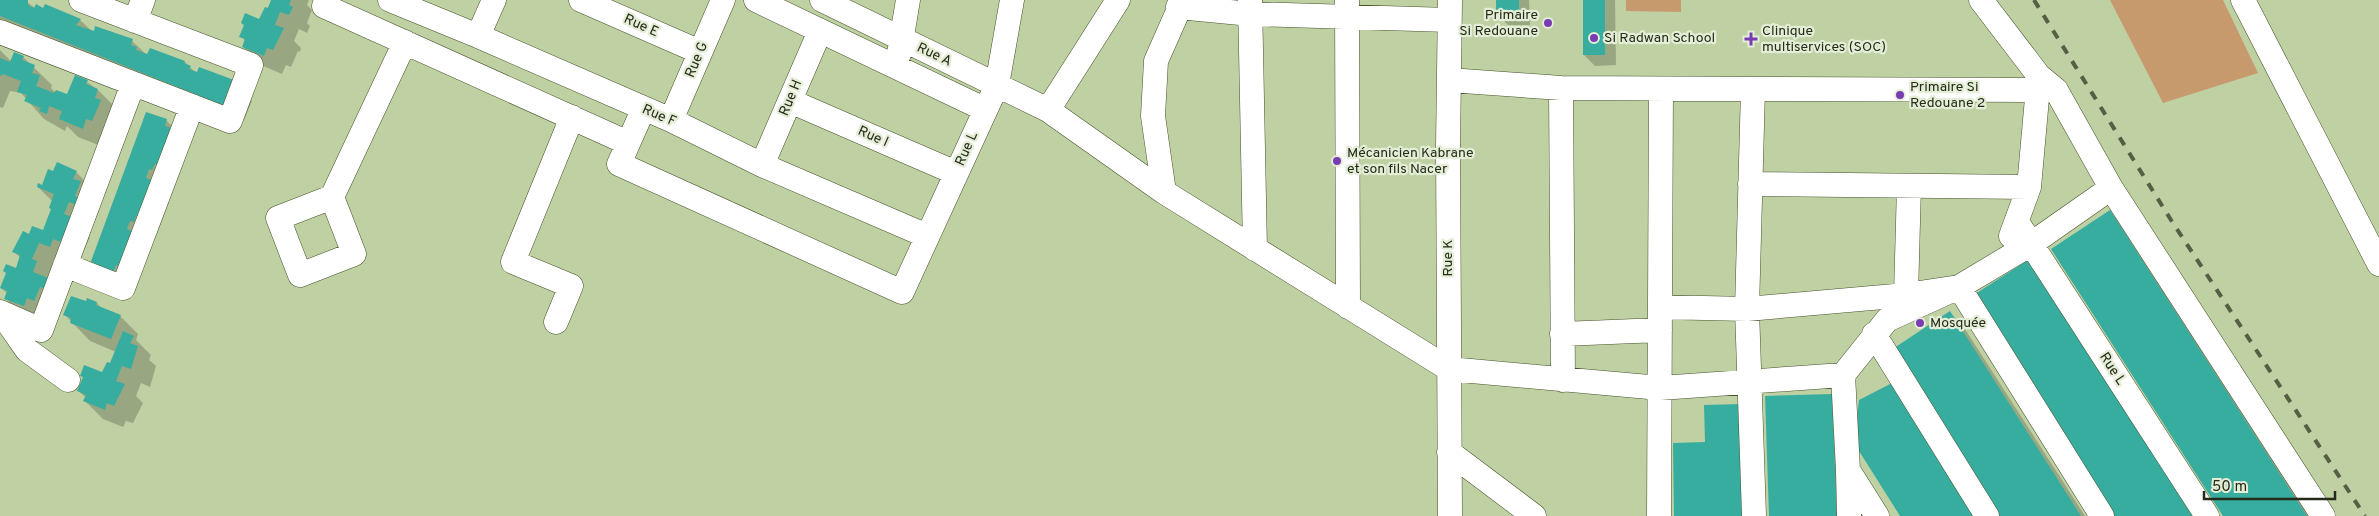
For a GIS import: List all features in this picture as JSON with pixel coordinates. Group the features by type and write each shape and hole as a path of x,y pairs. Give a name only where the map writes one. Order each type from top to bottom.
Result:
{"street":[{"path":"0,32 230,121 251,65 139,11 81,0"},
{"name":"Rue F","path":"390,0 478,36 643,110 671,120 762,165 927,236"},
{"path":"478,36 494,0"},
{"name":"Rue E","path":"582,0 700,52"},
{"name":"Rue G","path":"671,120 723,0"},
{"path":"756,0 984,109"},
{"name":"Rue H","path":"762,165 790,101 816,29 822,0"},
{"name":"Rue A","path":"822,0 1048,110 1164,192 1449,369"},
{"path":"896,68 908,0"},
{"name":"Rue L","path":"628,143 619,164 902,292 984,109 997,85 1012,0"},
{"path":"1981,0 2044,85 2323,516"},
{"path":"2243,0 2379,264"},
{"path":"1048,110 1115,3"},
{"path":"1164,192 1153,116 1156,61 1180,4 1449,10"},
{"path":"324,6 628,143 643,110"},
{"path":"1250,7 1255,249"},
{"path":"1347,8 1348,307"},
{"name":"Rue K","path":"1449,10 1450,516"},
{"path":"332,197 405,42"},
{"path":"1449,80 1561,88 1661,89 2044,85"},
{"path":"1,313 41,330 133,84"},
{"path":"1998,263 2017,222 2029,187 2044,85"},
{"path":"1561,88 1563,380"},
{"path":"1659,516 1661,89"},
{"path":"1752,89 1747,309 1751,380 1754,516"},
{"name":"Rue I","path":"790,101 956,173"},
{"path":"65,265 123,288 192,106"},
{"path":"556,322 570,286 513,262 572,118"},
{"path":"1750,184 2029,187"},
{"path":"1906,295 1909,186"},
{"path":"1849,516 1843,375 1874,334 1887,320 1959,287 2031,244 2111,188"},
{"name":"Rue L","path":"2017,222 2207,516"},
{"path":"1562,334 1660,318 1906,295 1959,287"},
{"path":"1959,287 2102,516"},
{"path":"1,313 26,350 68,380"},
{"path":"1874,334 1987,516"},
{"path":"1449,369 1660,388 1751,380 1843,375"},
{"path":"1449,452 1534,516"},
{"path":"1848,470 1877,516"}],"shaded area":[{"path":"1626,0 1681,0 1681,12 1626,11"},
{"path":"2110,0 2223,0 2258,73 2163,103"}],"building":[{"path":"0,0 28,0 28,5 34,8 36,4 43,8 45,4 81,19 76,25 94,31 95,26 133,39 131,45 137,47 136,50 147,54 150,48 185,61 184,63 191,66 189,69 197,72 199,67 234,80 230,108 0,16"},
{"path":"271,0 291,0 289,5 293,7 289,15 280,12 275,25 284,28 273,50 267,48 264,56 242,47 245,39 239,37 244,25 241,23 245,13 259,19 265,7 268,8"},
{"path":"1496,0 1519,0 1519,15 1496,15"},
{"path":"1583,0 1605,0 1605,55 1583,55"},
{"path":"14,52 24,56 22,60 35,65 32,73 40,75 36,86 54,93 56,90 67,94 75,75 88,80 86,84 98,89 95,98 101,100 92,121 86,119 83,129 59,119 62,111 49,106 47,114 39,111 41,108 24,101 27,95 17,92 21,81 3,74 0,76 0,58 10,62"},
{"path":"146,112 167,119 165,126 171,128 157,165 155,164 152,170 149,169 146,178 152,180 139,217 136,216 134,222 130,221 127,229 132,231 119,266 116,265 113,273 90,264"},
{"path":"57,162 77,171 73,179 81,181 75,196 79,198 76,205 69,202 64,214 73,217 60,242 53,239 50,247 39,243 32,259 37,261 33,272 48,278 44,288 40,287 34,301 27,298 24,306 4,299 7,291 0,288 6,273 3,271 6,264 16,268 20,255 12,252 23,231 29,234 32,226 43,230 51,209 49,208 54,194 37,187 38,183 42,185 48,169 53,171"},
{"path":"2110,210 2307,516 2223,516 2051,249"},
{"path":"2031,258 2198,516 2114,516 1972,296"},
{"path":"71,296 86,301 87,298 97,302 96,305 121,315 111,339 70,323 71,318 63,315"},
{"path":"1950,311 2081,516 1998,516 1891,350"},
{"path":"123,331 134,336 130,343 138,346 131,369 122,366 116,381 125,384 114,406 107,403 105,410 83,401 86,395 77,391 83,377 80,376 84,365 102,372 107,362 110,363"},
{"path":"1892,383 1977,516 1900,516 1854,443 1859,400"},
{"path":"1832,394 1837,516 1769,516 1765,396"},
{"path":"1742,404 1744,516 1674,516 1673,443 1705,442 1704,405"}],"railway":[{"path":"2034,0 2171,220 2365,516"}],"place":[{"name":"Primaire Si Redouane","path":"1548,23"},
{"name":"Si Radwan School","path":"1594,38"},
{"name":"Clinique multiservices (SOC)","path":"1751,39"},
{"name":"Primaire Si Redouane 2","path":"1900,95"},
{"name":"Mécanicien Kabrane et son fils Nacer","path":"1337,161"},
{"name":"Mosquée","path":"1920,323"}]}
